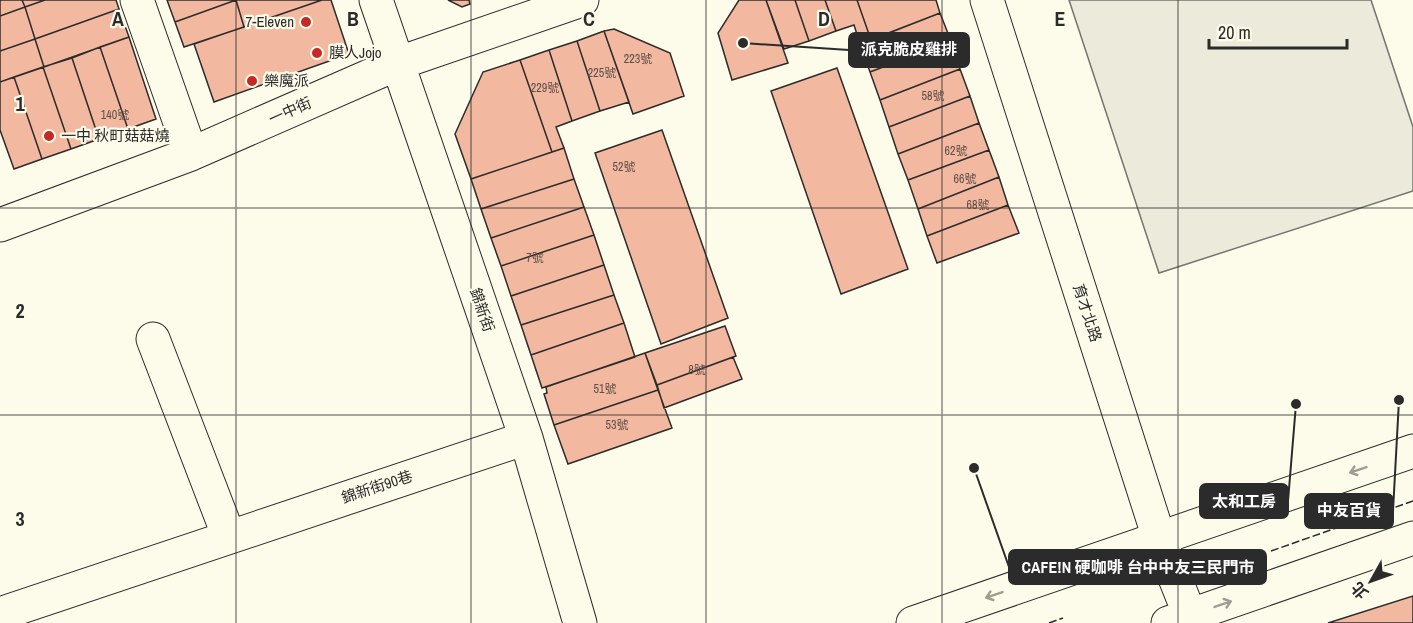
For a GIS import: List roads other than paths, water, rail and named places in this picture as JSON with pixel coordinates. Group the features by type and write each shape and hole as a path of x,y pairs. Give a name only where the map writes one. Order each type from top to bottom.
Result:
{"street":[{"path":"137,0 191,154"},
{"name":"錦新街","path":"376,0 526,438 580,623"},
{"name":"一中街","path":"0,225 191,154 399,63 582,0"},
{"name":"育才北路","path":"987,0 1184,620"},
{"path":"153,339 229,537"},
{"name":"錦新街90巷","path":"0,614 526,438"},
{"path":"913,623 1413,451"},
{"path":"1184,620 1413,538"}],"place":[{"name":"7-Eleven","path":"306,22"},
{"name":"派克脆皮雞排","path":"743,43"},
{"name":"膜人Jojo","path":"317,53"},
{"name":"樂魔派","path":"252,81"},
{"name":"一中 秋町菇菇燒","path":"49,136"},
{"name":"中友百貨","path":"1399,400"},
{"name":"太和工房","path":"1296,404"},
{"name":"CAFE!N 硬咖啡 台中中友三民門市","path":"974,468"}]}
